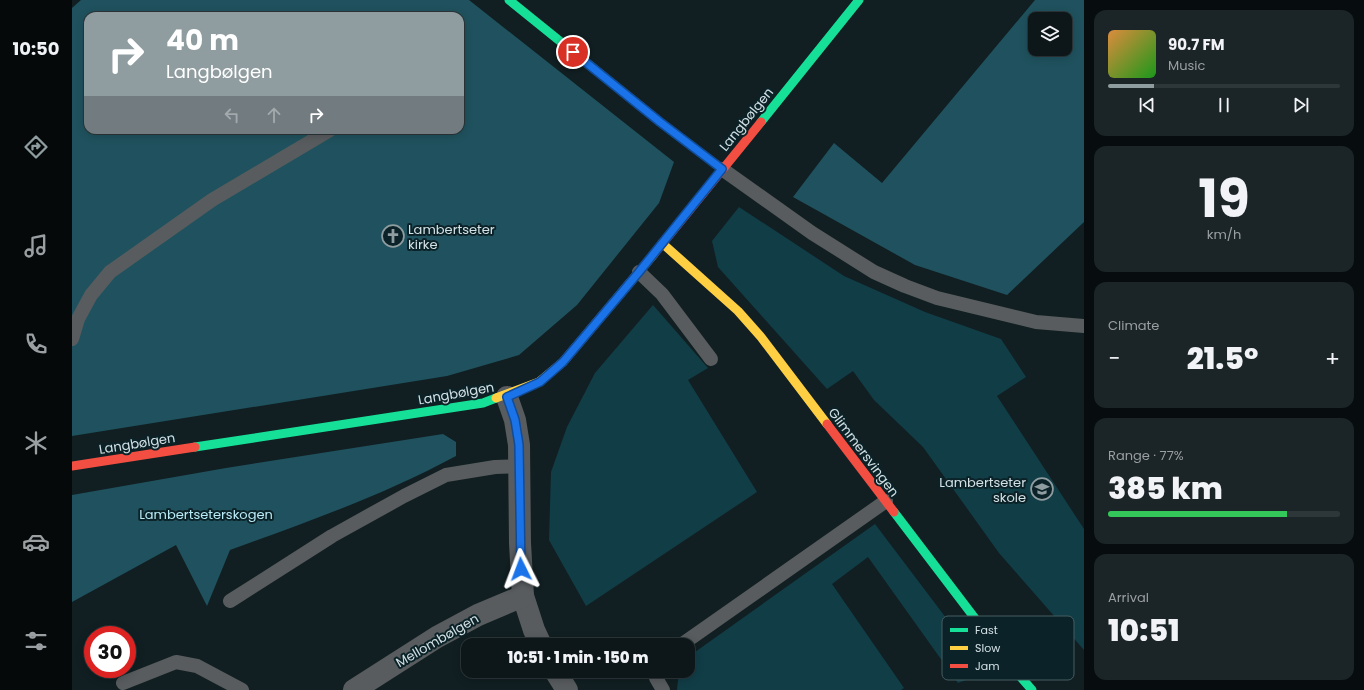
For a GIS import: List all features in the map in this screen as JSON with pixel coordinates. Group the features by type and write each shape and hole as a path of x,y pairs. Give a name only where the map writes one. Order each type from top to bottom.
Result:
{"street":[{"path":"509,0 660,122 722,169"},
{"name":"Langbølgen","path":"72,466 477,404 507,397 540,382 576,348 859,0"},
{"name":"Glimmersvingen","path":"662,243 738,311 761,337 973,616"},
{"path":"507,397 515,420 519,445 520,543 523,596 538,638"},
{"name":"Mellombølgen","path":"354,690 437,637 478,615 523,596"},
{"path":"559,678 567,690"},
{"name":"Glimmersvingen","path":"1023,680 1031,689"}],"lane":[{"path":"72,339 78,319 91,295 110,272 212,200 323,134"},
{"path":"722,169 812,233 874,272 905,286 937,298 1036,322 1084,326"},
{"path":"639,272 662,294 711,359"},
{"path":"230,601 332,536 404,496 446,475 495,467 520,466"},
{"path":"691,638 886,502"},
{"path":"123,683 176,662 197,666 242,690"},
{"path":"656,678 663,690"}],"shaded area":[{"path":"739,207 844,276 925,312 1001,339 1026,377 997,396 1084,529 1084,650 1074,639 1074,616 1054,616 999,553 923,447 874,400 853,371 827,389 718,267 712,241"},
{"path":"653,305 708,368 688,380 757,492 586,606 549,540 551,472 567,427 595,373"},
{"path":"875,524 945,616 942,616 942,661 868,557 832,584 904,688 901,690 677,690 678,678 695,678 695,652"},
{"path":"956,680 966,680 958,683"}],"green space":[{"path":"81,0 469,0 674,162 659,203 577,305 519,355 447,376 72,436 72,8"},
{"path":"1035,0 1084,0 1084,222 1007,295 915,265 793,197 834,143 882,183"},
{"name":"Lambertseterskogen","path":"443,434 456,442 456,456 373,495 230,550 207,606 176,545 72,602 72,495 226,468"}],"traffic: fast":[{"path":"509,0 660,122 722,169"},
{"path":"761,122 859,0"},
{"path":"195,447 483,403 496,398"},
{"path":"894,512 973,616"},
{"path":"1023,680 1032,690"}],"traffic: slow":[{"path":"662,243 738,311 761,337 827,424"},
{"path":"496,398 539,382 563,362 654,254"}],"traffic: jam":[{"path":"654,254 761,122"},
{"path":"827,424 894,512"},
{"path":"72,466 195,447"}],"place":[{"name":"Lambertseter kirke","path":"393,236"},
{"name":"Lambertseter skole","path":"1042,489"}],"route":[{"path":"521,569 519,445 515,420 507,397 540,382 563,362 639,272 722,169 694,149 573,52"}]}
